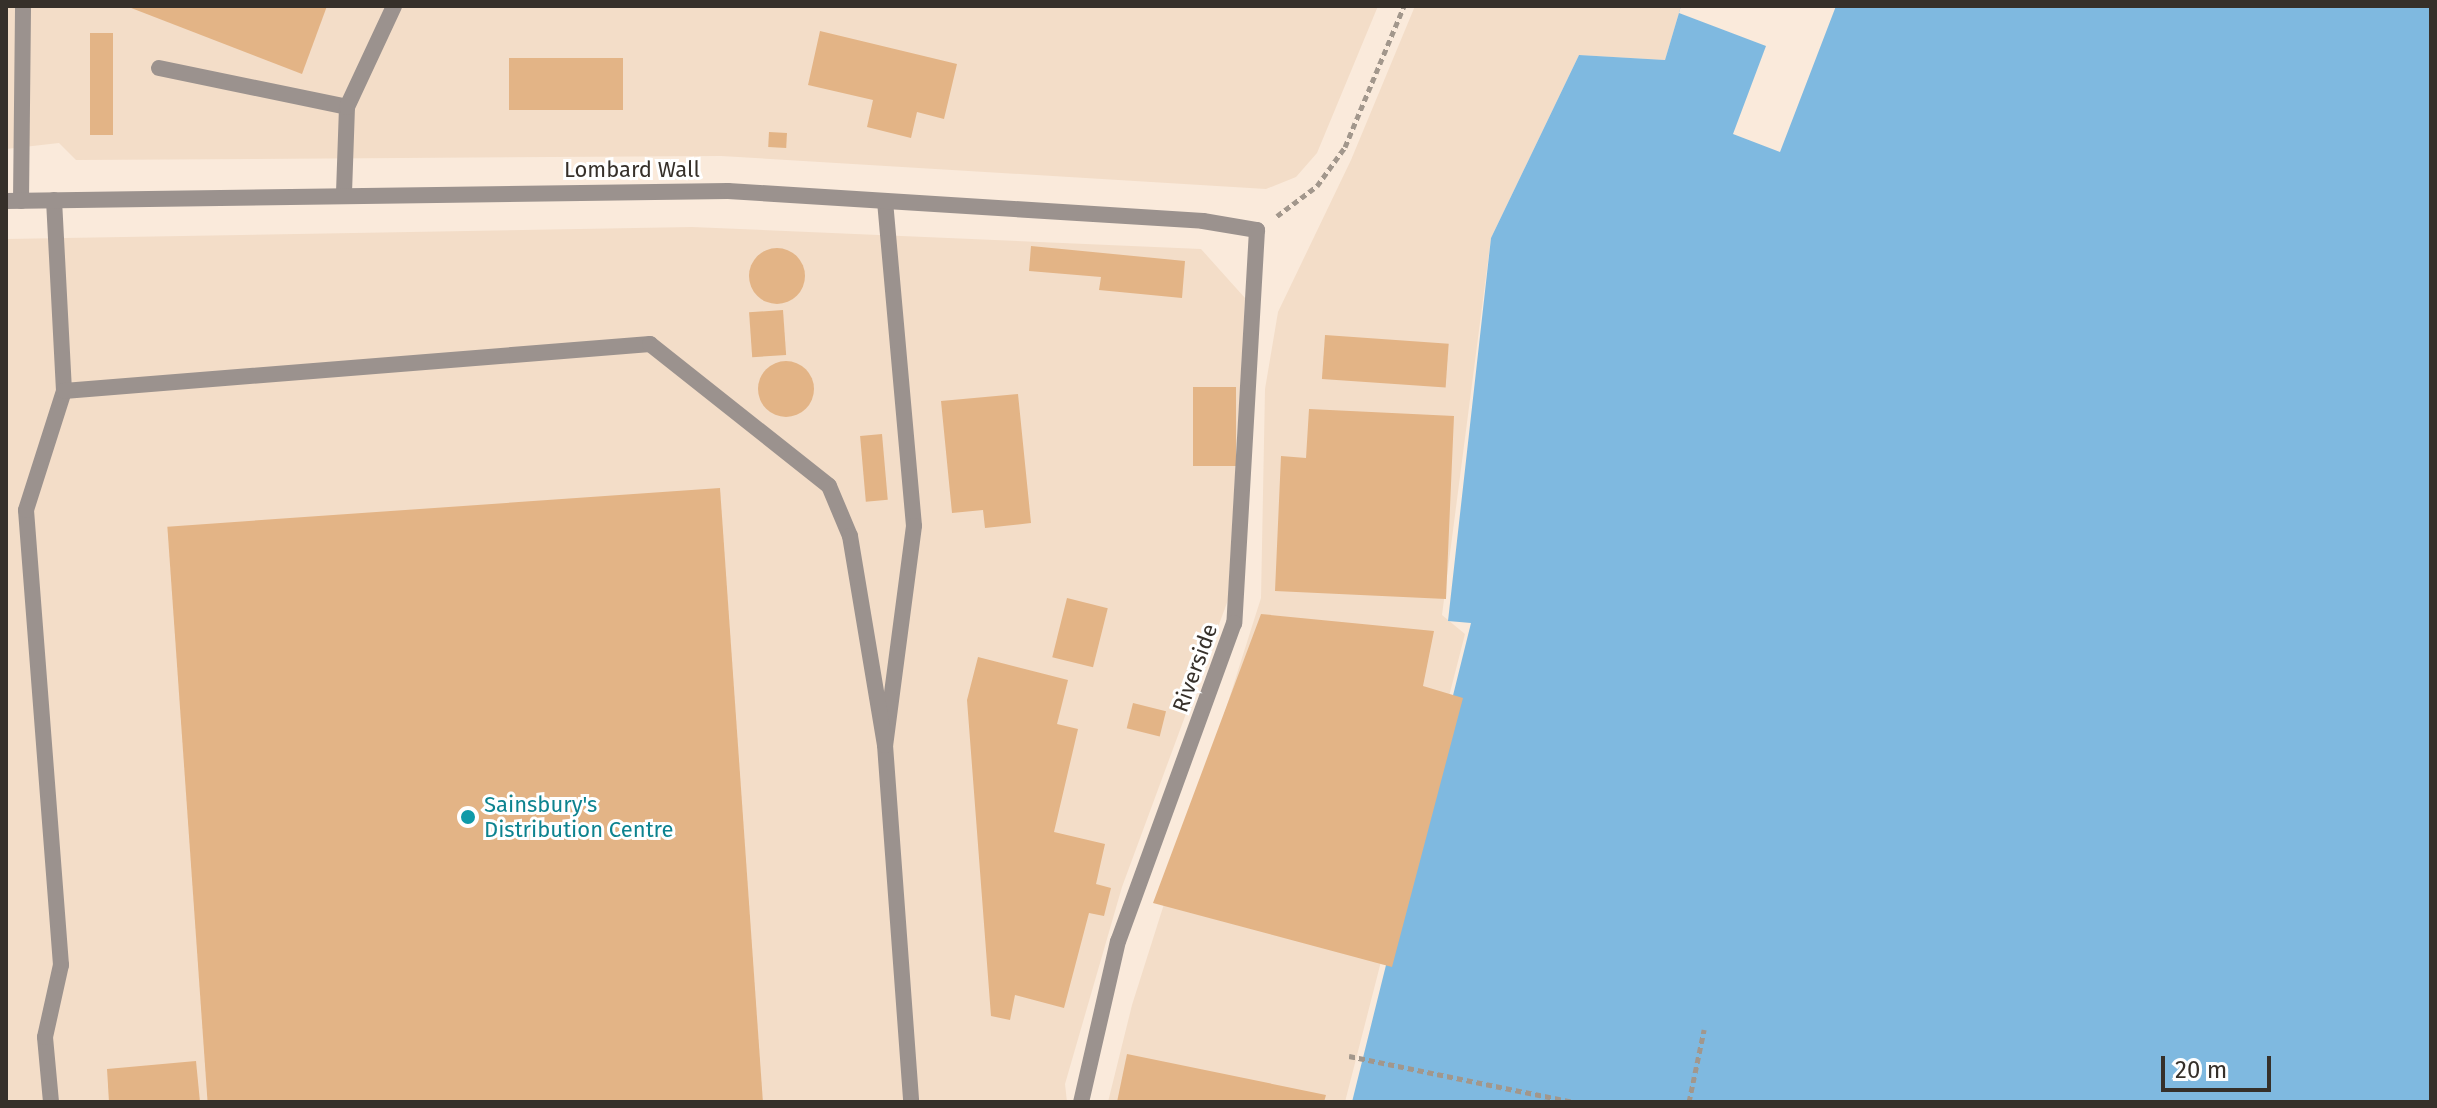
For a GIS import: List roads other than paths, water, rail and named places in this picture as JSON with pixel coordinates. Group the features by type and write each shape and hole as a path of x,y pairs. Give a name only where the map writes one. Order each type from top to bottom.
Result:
{"street":[{"path":"14,201 23,6"},
{"path":"344,193 347,107 394,6"},
{"path":"159,68 347,107"},
{"name":"Lombard Wall","path":"14,201 344,193 728,191 1203,221 1257,230"},
{"path":"51,1102 45,1037 61,965 26,510 64,391 54,200"},
{"path":"885,201 914,526 885,745"},
{"name":"Riverside","path":"1081,1102 1118,941 1234,623 1257,230"},
{"path":"64,391 650,344 829,486 850,536 885,745 911,1102"}],"water":[{"path":"1681,6 2431,6 2431,1102 1352,1102 1471,623 1448,621 1491,238 1579,55 1665,60"}],"place":[{"name":"Sainsbury's Distribution Centre","path":"468,817"}]}
